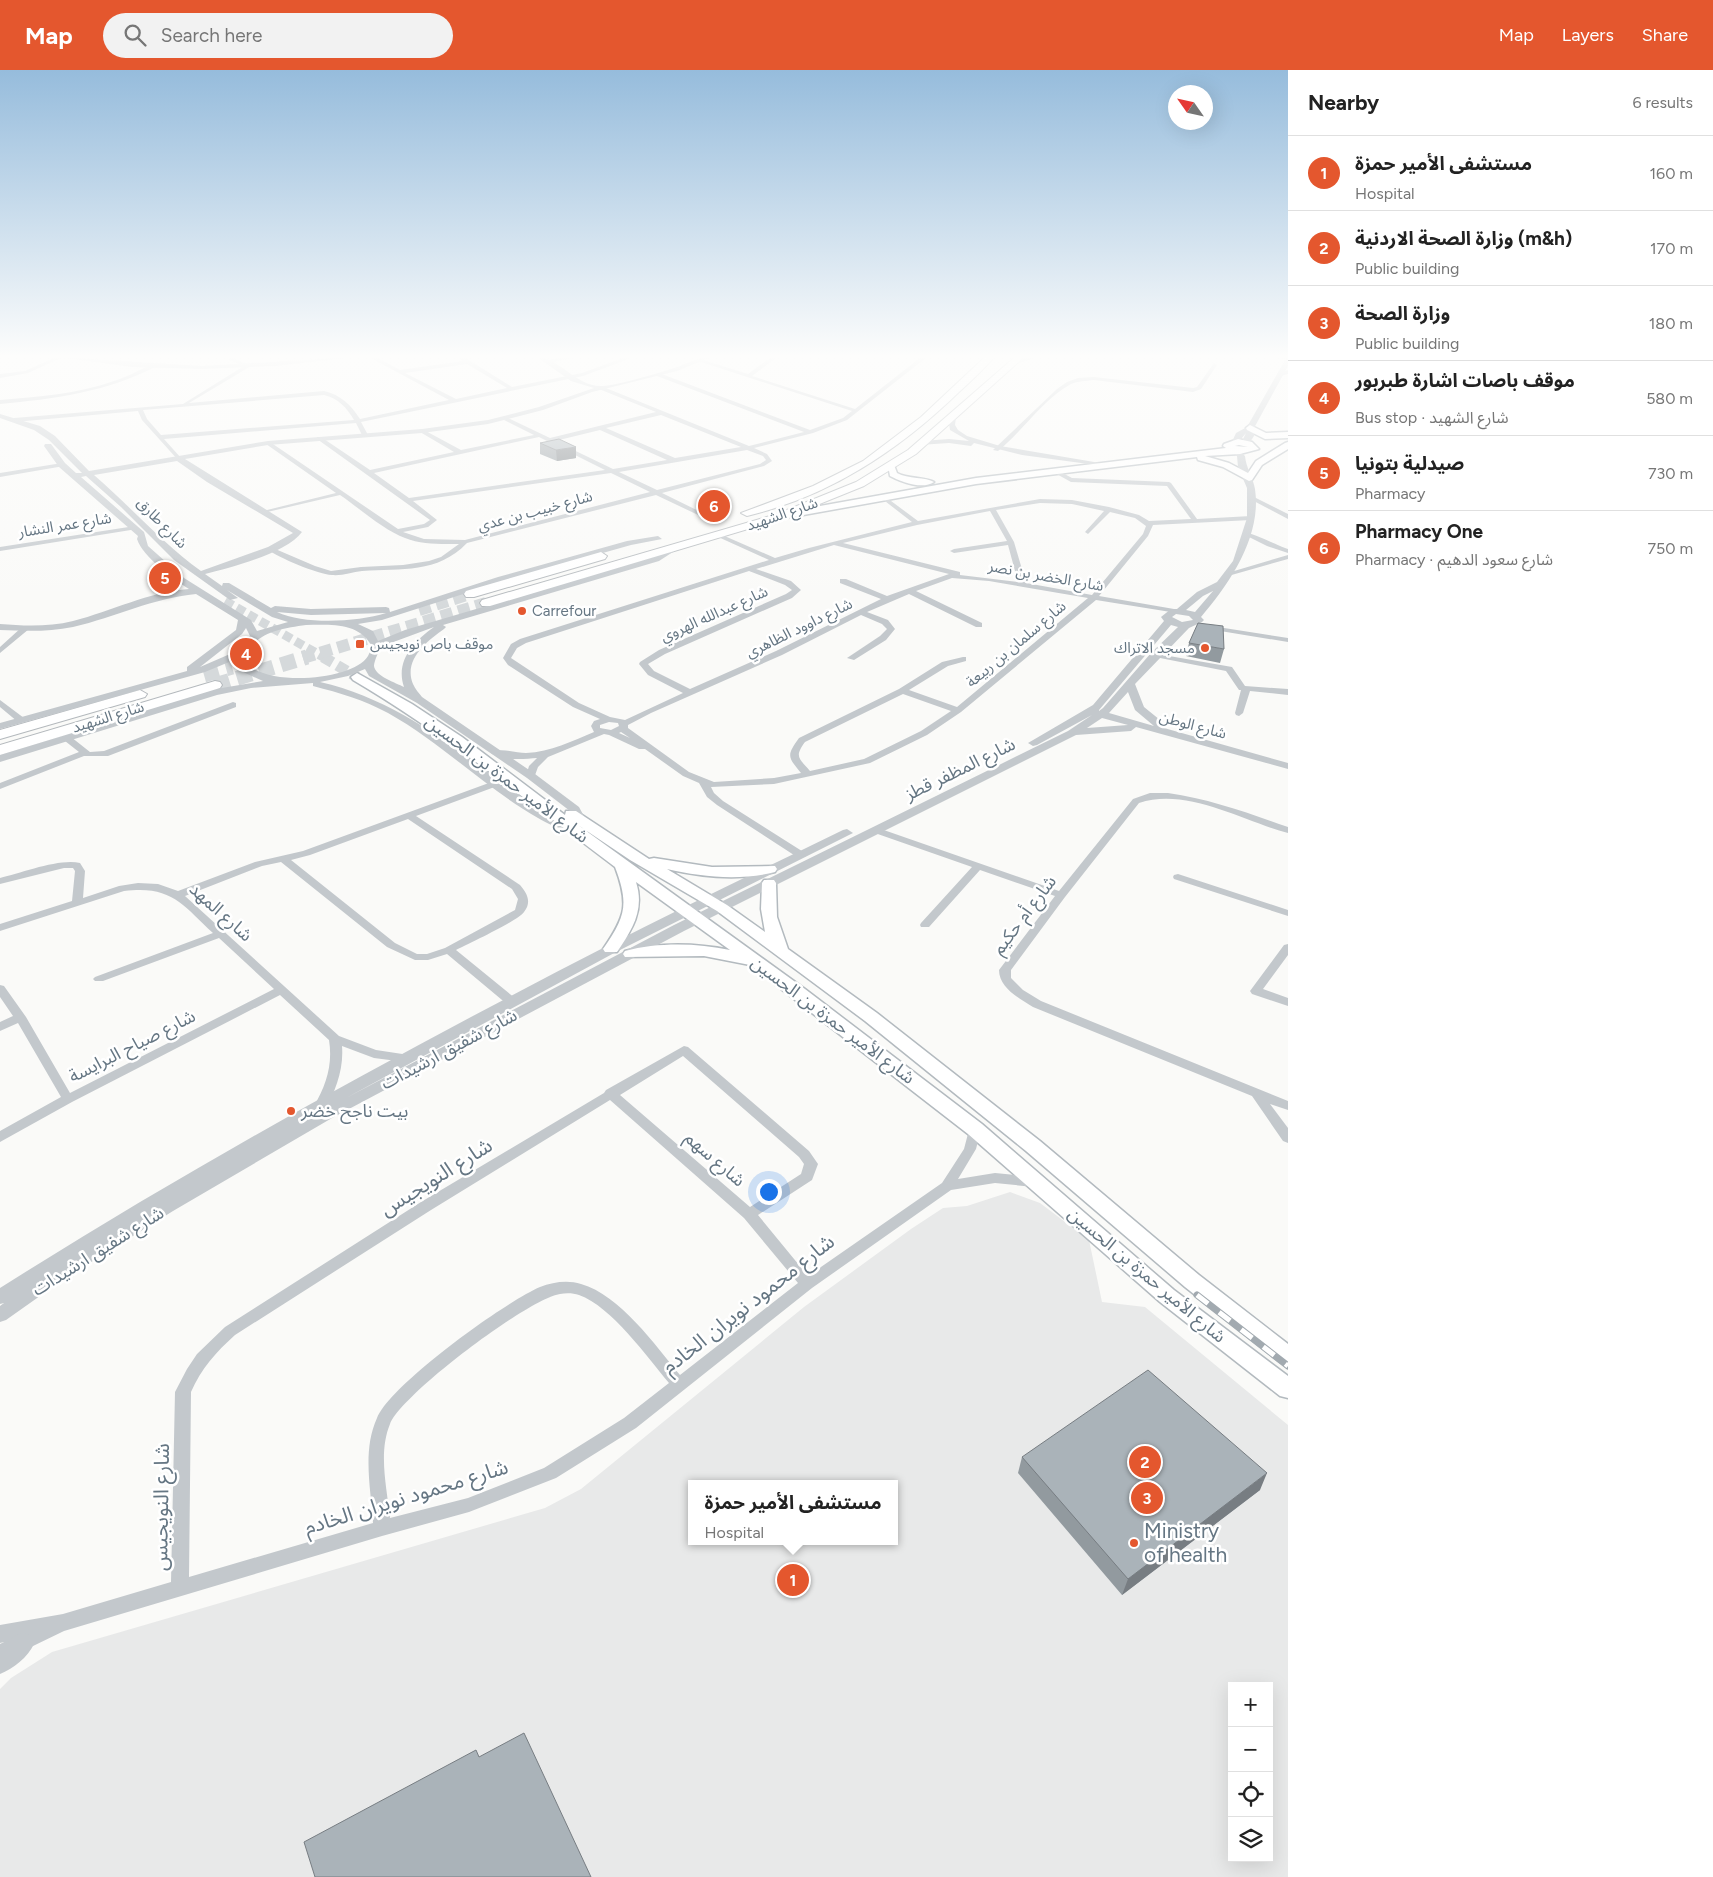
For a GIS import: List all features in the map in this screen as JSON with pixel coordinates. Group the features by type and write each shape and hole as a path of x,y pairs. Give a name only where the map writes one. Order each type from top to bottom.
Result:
{"highway":[{"name":"شارع الشهيد","path":"700,527 812,490 871,460 895,441"},
{"name":"شارع الشهيد","path":"486,604 781,516 860,484 891,467 922,443"},
{"path":"470,594 662,538"},
{"name":"شارع الشهيد","path":"0,735 210,680 0,750"}],"main road":[{"path":"1251,446 1270,441"},
{"path":"891,467 893,474 897,477 919,482 973,479 1055,471 1251,446 1288,444"},
{"path":"781,516 973,479 1044,468 1183,454 1220,462 1247,475 1259,463 1288,444"},
{"name":"شارع الأمير حمزة بن الحسين","path":"360,676 432,723 575,823 716,904 782,952 912,1049 1033,1146 1192,1281 1288,1356"},
{"name":"شارع الأمير حمزة بن الحسين","path":"575,823 619,863 776,976 975,1129 1167,1296 1288,1389"},
{"path":"635,857 704,872 770,876 767,914 774,937 782,952"},
{"path":"610,949 629,922 634,900 631,884 619,863"},
{"path":"631,954 689,948 715,952 745,960 776,976"}],"street":[{"name":"شارع طارق","path":"44,441 62,464 143,532 187,575 229,600"},
{"name":"شارع طارق","path":"55,441 86,474 124,505 143,532"},
{"path":"165,441 178,458 210,480 298,532 298,535 271,549 205,571"},
{"path":"75,476 285,441"},
{"path":"324,441 409,500 434,522 426,526 396,530"},
{"path":"440,441 461,453"},
{"path":"370,472 513,441"},
{"path":"553,441 655,493 726,519"},
{"path":"631,441 673,460"},
{"name":"شارع خبيب بن عدي","path":"268,443 396,530 417,540 465,542 762,465 769,461 765,455 731,441"},
{"path":"409,500 611,471 748,448 774,441"},
{"path":"979,441 1037,459 1045,463 1044,468"},
{"path":"998,448 1008,441"},
{"path":"1012,441 1016,451"},
{"path":"1197,617 1214,598 1220,584 1237,561 1251,518 1252,498 1247,475 1242,467 1241,456 1233,448 1236,441"},
{"path":"1247,475 1251,441"},
{"path":"922,443 957,442 1061,460 1096,463"},
{"path":"96,482 113,472 178,458"},
{"path":"0,475 62,464"},
{"path":"77,465 117,468"},
{"path":"1055,471 1071,480 1169,484 1195,520"},
{"path":"266,512 342,492"},
{"path":"883,497 917,523"},
{"path":"1252,498 1288,518"},
{"path":"835,543 917,523 992,509 1057,501 1109,509 1142,518 1149,522 1251,518"},
{"path":"992,509 1011,542 1023,585"},
{"path":"1088,532 1109,509"},
{"name":"شارع سلمان بن ربيعة","path":"964,576 835,543 747,568 538,635 514,646 507,658 511,663 576,705 618,723 649,749 686,774 704,783 737,785 808,775 854,765 889,752 924,733 958,710 1093,598 1146,535 1150,528 1149,522"},
{"path":"255,637 251,626 242,618 181,580 144,546 141,540 143,532 166,538 205,571 281,618 303,623 345,624 379,618 630,543 662,538"},
{"name":"شارع عمر النشار","path":"0,549 143,532"},
{"path":"1247,534 1269,545 1288,551"},
{"path":"718,535 774,560"},
{"path":"271,549 334,573 362,569 387,570 434,562 450,557 465,542"},
{"path":"954,551 1011,542"},
{"path":"239,654 242,666 247,671 265,678 339,688 370,698 428,734 546,818 575,823 575,809 531,776 421,701 373,674 369,667 370,660 376,645 399,634 656,559 673,548"},
{"path":"1228,574 1288,557"},
{"name":"شارع عبدالله الهروي","path":"690,693 651,674 643,664 662,652 789,596 797,590 788,583 747,568"},
{"name":"شارع الخضر بن نصر","path":"964,576 1093,598 1173,616"},
{"name":"شارع داوود الظاهري","path":"618,723 690,693 908,590 940,579 964,576"},
{"path":"156,596 181,580"},
{"path":"842,581 888,599"},
{"name":"شارع المظفر قطز","path":"770,876 801,855 1099,711 1173,616 1200,594 1220,584"},
{"path":"908,590 979,625"},
{"path":"0,627 25,629 71,625 156,596 196,591"},
{"path":"262,607 311,612 409,608"},
{"path":"242,618 256,616 262,607"},
{"path":"851,658 883,638 891,629 885,622 862,613"},
{"path":"1173,616 1197,617 1242,631"},
{"path":"1173,616 1187,624 1242,631 1288,640"},
{"name":"شارع المظفر قطز","path":"693,916 770,876 875,830 1072,733 1131,686 1155,655 1187,624 1196,623 1197,617"},
{"path":"168,679 204,660 240,630 242,618"},
{"path":"421,701 411,692 406,672 406,662 418,643 456,618"},
{"path":"0,726 212,667 239,654 242,648 255,637 276,628 303,623"},
{"path":"345,624 367,632 376,645"},
{"path":"0,651 25,629"},
{"path":"1155,655 1229,669 1233,671 1241,688 1288,692"},
{"path":"808,775 794,758 794,751 802,740 902,690 946,664 963,659"},
{"path":"0,759 225,689 342,675 370,660"},
{"path":"1131,686 1140,708 1156,727"},
{"path":"1239,713 1246,689"},
{"path":"902,690 958,710"},
{"path":"0,702 21,720"},
{"path":"68,739 86,754 92,756 113,752 233,705"},
{"name":"شارع سلمان بن ربيعة","path":"576,705 598,728"},
{"name":"شارع الوطن","path":"1099,711 1288,766"},
{"path":"531,776 534,766 545,755 589,738 598,728 618,723"},
{"path":"598,728 612,733 618,723"},
{"path":"1072,733 1113,728 1156,727"},
{"name":"شارع الوطن","path":"1156,727 1288,761"},
{"name":"شارع سلمان بن ربيعة","path":"612,733 649,749"},
{"path":"496,752 519,756 545,755"},
{"path":"0,786 86,754"},
{"path":"178,895 260,864 306,853 497,783"},
{"path":"704,783 710,795 720,803 801,855"},
{"name":"شارع أم حكيم","path":"1288,830 1182,797 1152,795 1142,797 1136,801 1061,895 1005,970 1004,979 1037,1004 1288,1106"},
{"path":"284,859 391,945 415,958 428,957 449,950 519,912 524,902 523,894 410,816"},
{"path":"875,830 1061,895"},
{"path":"0,881 64,865 76,865 80,871 77,902"},
{"path":"926,925 979,865"},
{"path":"1178,877 1288,913"},
{"name":"شارع المهد","path":"0,928 123,888 140,886 162,888 178,895 335,1039 374,1054 405,1058"},
{"name":"شارع شفيق ارشيدات","path":"2,1310 405,1058 610,949 693,916"},
{"name":"شارع شفيق ارشيدات","path":"324,1110 631,954 693,916"},
{"path":"99,979 220,934"},
{"path":"1288,947 1256,991 1288,1002"},
{"path":"449,950 512,1002"},
{"path":"0,988 20,1017 68,1099"},
{"name":"شارع صياح البرايسة","path":"0,1137 68,1099 281,990"},
{"path":"0,1027 20,1017"},
{"path":"324,1110 336,1072 337,1055 335,1039"},
{"name":"شارع النويجيس","path":"180,1589 184,1392 191,1374 205,1352 246,1320 426,1206 684,1050 804,1154 811,1164 807,1177 749,1214"},
{"name":"شارع سهم","path":"610,1093 749,1214 807,1284"},
{"path":"1256,1093 1288,1138"},
{"name":"شارع محمود نويران الخادم","path":"0,1634 63,1623 382,1528 469,1505 550,1473 630,1423 807,1284 947,1186 970,1149 975,1129"},
{"name":"شارع محمود نويران الخادم","path":"947,1186 995,1178 1038,1183"},
{"path":"382,1528 376,1440 385,1417 403,1396 458,1350 532,1297 560,1288 572,1287 596,1296 616,1314 680,1385"},
{"name":"شارع محمود نويران الخادم","path":"0,1653 23,1644 63,1623"},
{"path":"0,1663 23,1644"}],"shaded area":[{"path":"1010,1192 1040,1203 1089,1240 1102,1302 1145,1307 1288,1425 1288,1877 0,1877 0,1689 11,1678 52,1652 545,1508 581,1489 804,1307 943,1208 967,1206"}],"building":[{"path":"564,441 576,447 556,450 540,443"},
{"path":"1198,623 1223,626 1224,649 1189,643"},
{"name":"Ministry of health","path":"1148,1370 1267,1473 1128,1579 1022,1457"},
{"path":"524,1733 591,1877 315,1877 304,1842 476,1750 479,1757"}],"tunnel":[{"path":"419,610 470,594"},
{"path":"225,601 325,658"},
{"path":"303,658 486,603"},
{"path":"215,685 307,657"},
{"path":"323,657 357,677"},
{"path":"204,675 232,667"}],"railway":[{"path":"1197,1295 1288,1366"}],"place":[{"name":"Pharmacy One","path":"714,506"},
{"name":"صيدلية بتونيا","path":"165,578"},
{"name":"Carrefour","path":"522,611"},
{"name":"موقف باص نويجيس","path":"360,644"},
{"name":"مسجد الاتراك","path":"1205,648"},
{"name":"موقف باصات اشارة طبربور","path":"246,654"},
{"name":"بيت ناجح خضر","path":"291,1111"},
{"name":"وزارة الصحة الاردنية (m&h)","path":"1145,1462"},
{"name":"وزارة الصحة","path":"1147,1498"},
{"name":"Ministry of health","path":"1134,1543"},
{"name":"مستشفى الأمير حمزة","path":"793,1580"}]}
